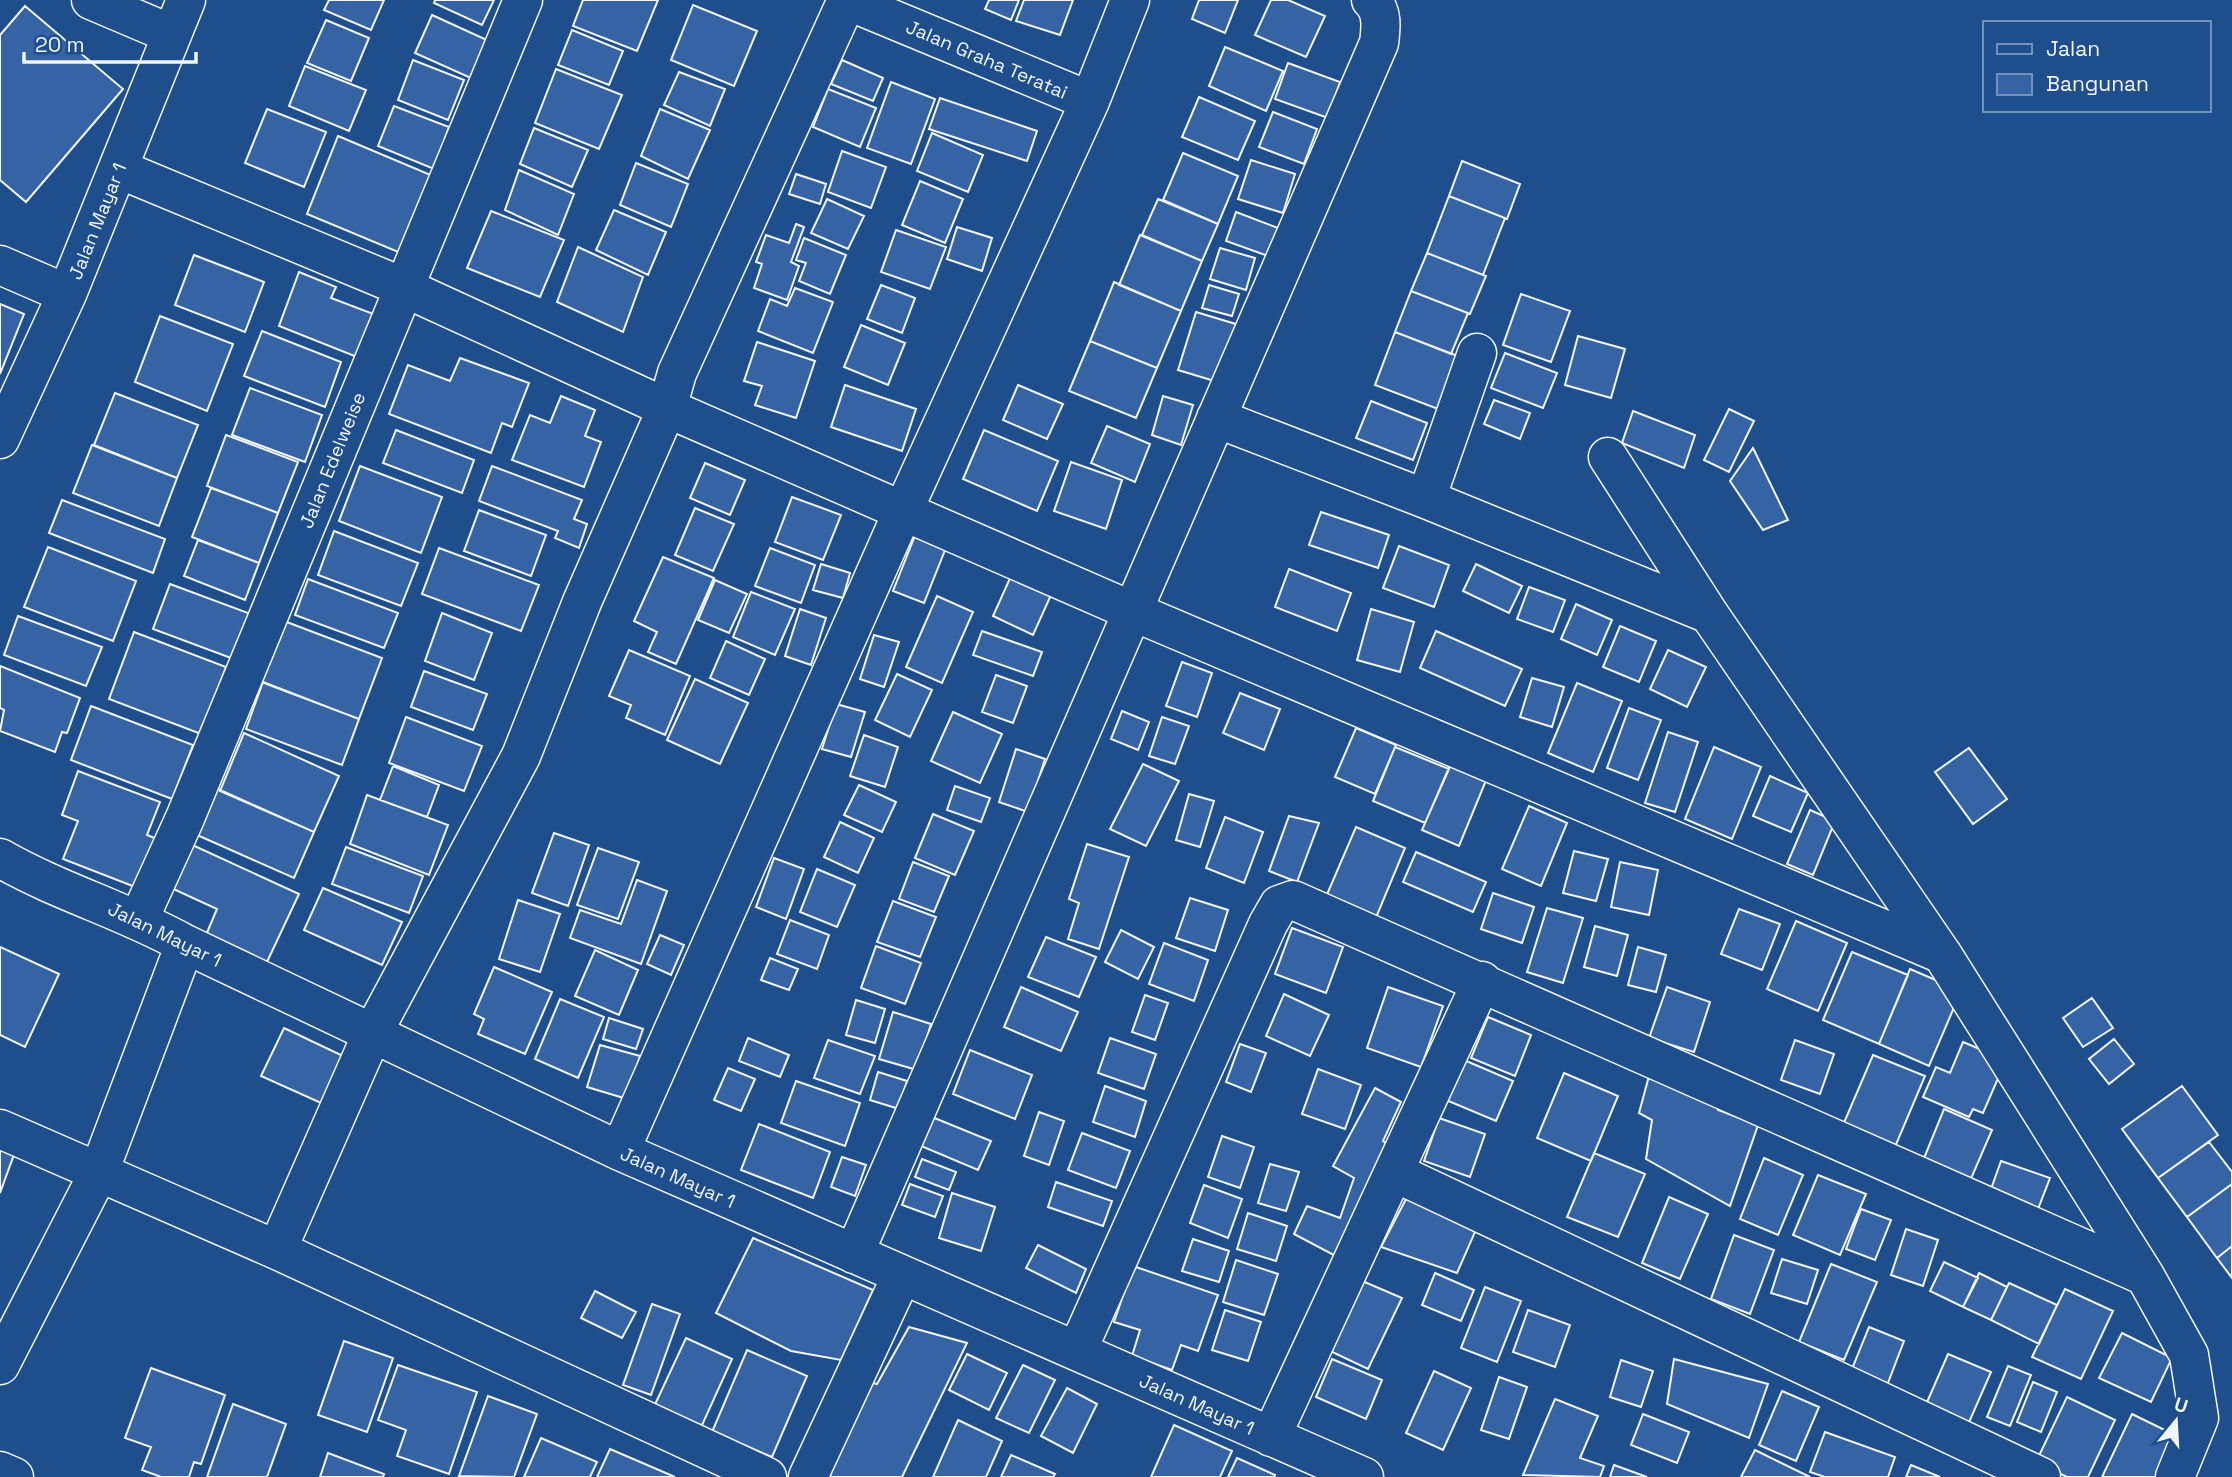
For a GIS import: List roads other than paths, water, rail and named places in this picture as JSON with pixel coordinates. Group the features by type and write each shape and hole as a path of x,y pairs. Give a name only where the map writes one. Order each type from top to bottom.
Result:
{"street":[{"path":"91,0 171,34"},
{"name":"Jalan Mayar 1","path":"0,439 67,294 186,0"},
{"name":"Jalan Edelweise","path":"139,919 185,818 523,0"},
{"path":"277,1250 372,1034 521,756 582,602 667,408 677,373 847,0"},
{"name":"Jalan Graha Teratai","path":"847,0 1090,101"},
{"path":"620,1152 903,511 1090,101 1130,0"},
{"path":"854,1254 1379,43 1382,28 1377,5 1371,0"},
{"path":"119,169 403,287 667,408 1132,611 1942,954"},
{"path":"0,265 67,294"},
{"path":"1426,499 1478,353"},
{"path":"1216,418 1426,499 1709,614"},
{"path":"1608,457 1709,614 1942,954 2145,1276 2189,1355 2199,1418 2175,1477"},
{"name":"Jalan Mayar 1","path":"0,858 26,873 139,919 185,944 620,1152 1364,1477"},
{"path":"1077,1352 1279,905 1293,900 1482,981 2145,1276"},
{"path":"0,1365 99,1172 185,944"},
{"path":"1272,1437 1396,1173 1482,981"},
{"path":"0,1129 277,1250 767,1477"},
{"path":"1396,1173 2040,1477"},
{"path":"808,1477 902,1275"},
{"path":"0,1471 14,1477"}]}
